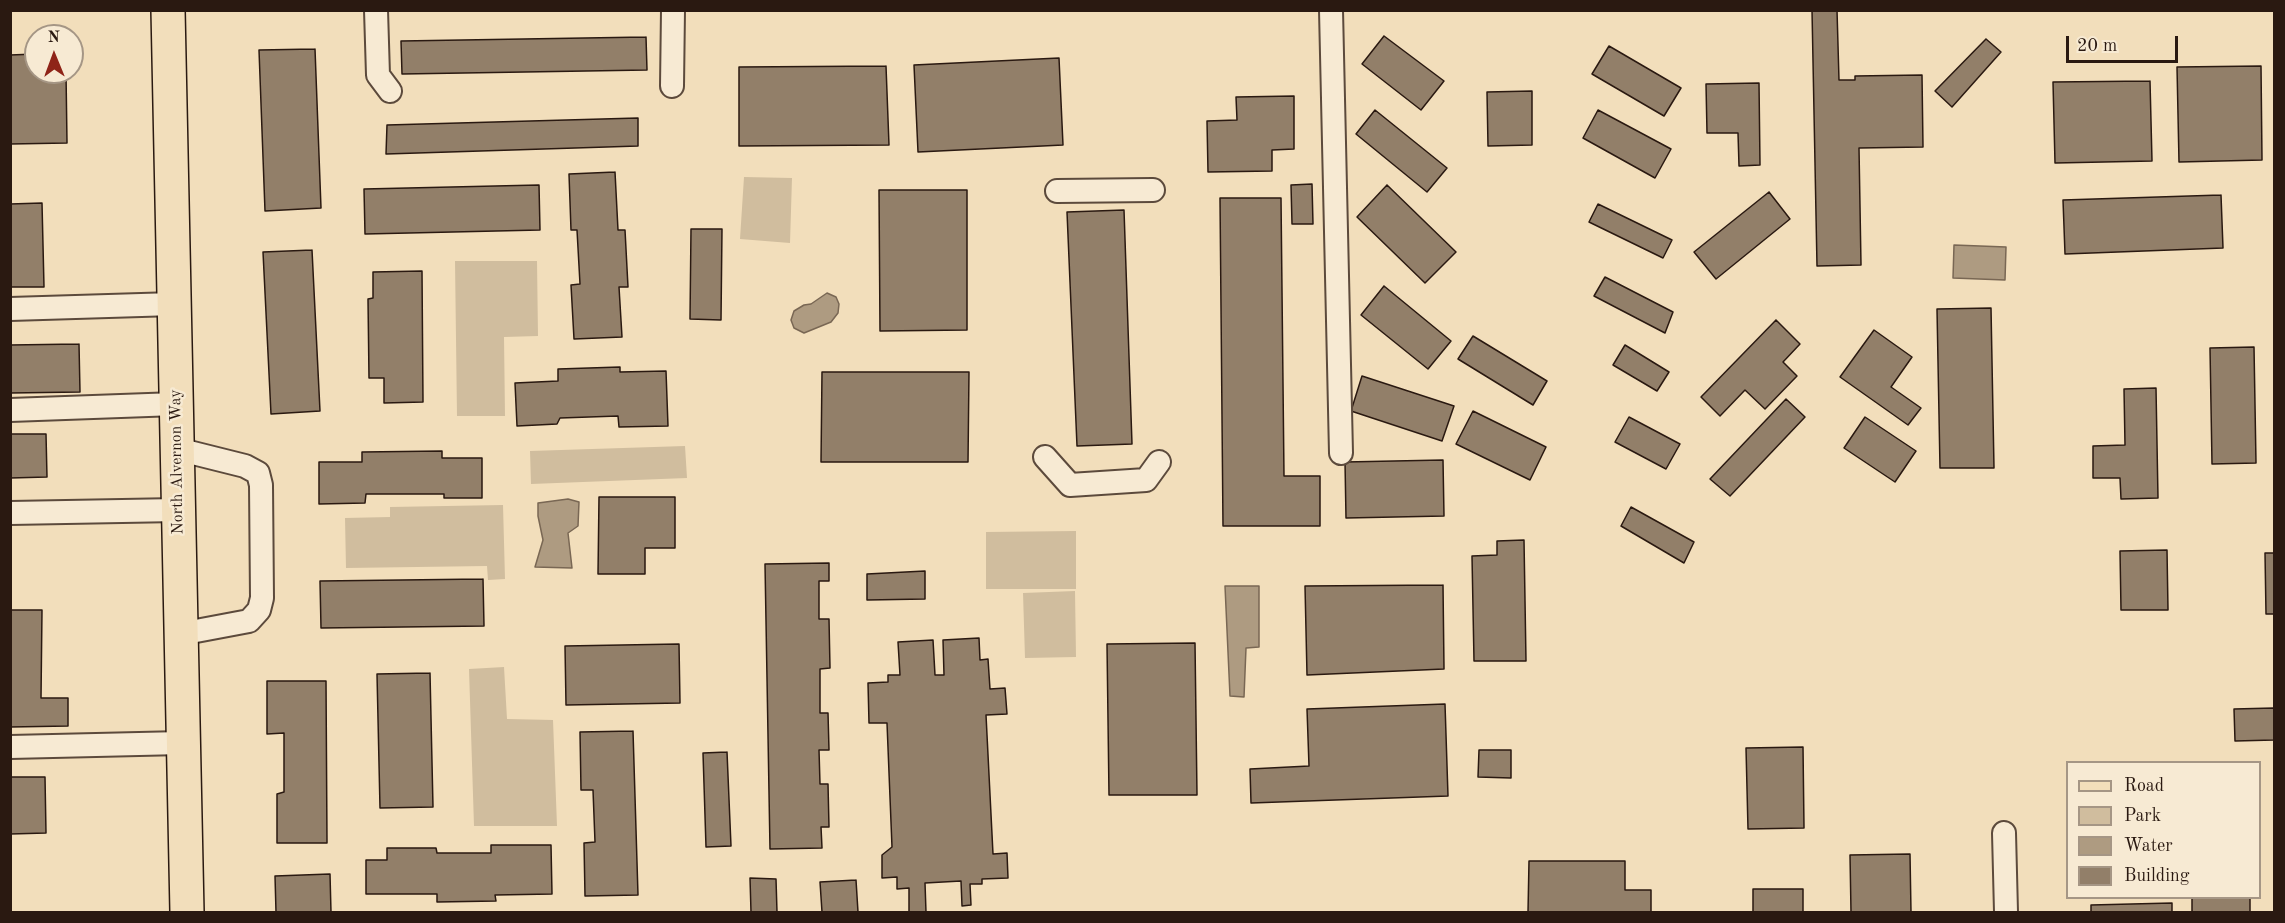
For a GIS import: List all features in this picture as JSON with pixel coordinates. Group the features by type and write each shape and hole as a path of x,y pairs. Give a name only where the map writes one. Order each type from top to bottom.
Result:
{"main road":[{"name":"North Alvernon Way","path":"168,10 187,912"}],"lane":[{"path":"376,10 378,75 390,91"},
{"path":"672,86 673,10"},
{"path":"1331,10 1341,453"},
{"path":"1057,191 1153,190"},
{"path":"10,309 174,304"},
{"path":"10,410 176,404"},
{"path":"177,449 245,466 258,473 261,485 262,598 259,610 249,621 180,634"},
{"path":"1045,457 1070,485 1146,480 1159,462"},
{"path":"10,513 178,510"},
{"path":"10,747 182,742"},
{"path":"2004,833 2006,912"}],"green space":[{"path":"744,177 792,178 790,243 740,239"},
{"path":"455,261 537,261 538,336 504,337 505,416 457,416"},
{"path":"685,446 687,478 531,484 530,451"},
{"path":"503,505 505,579 488,580 487,566 346,568 345,518 390,517 390,507"},
{"path":"1076,531 1076,589 986,589 986,532"},
{"path":"1075,591 1076,657 1025,658 1023,593"},
{"path":"504,667 507,719 553,720 557,826 474,826 469,669"}],"water":[{"path":"1954,245 2006,247 2005,280 1953,278"},
{"path":"827,293 836,297 839,304 838,313 831,322 804,333 794,328 791,320 794,311 811,304"},
{"path":"568,499 579,502 578,526 568,533 572,568 535,567 543,540 538,503"},
{"path":"1225,586 1259,586 1259,647 1246,648 1244,697 1230,696"}],"building":[{"path":"1812,10 1837,10 1839,80 1855,80 1855,76 1922,75 1923,147 1859,148 1861,265 1817,266"},
{"path":"1384,36 1444,81 1421,110 1362,64"},
{"path":"646,37 647,70 402,74 401,41"},
{"path":"1986,39 2001,52 1952,107 1935,91"},
{"path":"1609,46 1681,88 1664,116 1592,74"},
{"path":"315,49 321,208 265,211 259,50"},
{"path":"24,54 24,84 66,84 67,143 10,144 10,55"},
{"path":"1059,58 1063,145 918,152 914,65"},
{"path":"886,66 889,145 739,146 739,67"},
{"path":"2261,66 2262,160 2179,162 2177,67"},
{"path":"2150,81 2152,161 2055,163 2053,82"},
{"path":"1759,83 1760,165 1739,166 1738,133 1707,133 1706,84"},
{"path":"1532,91 1532,145 1488,146 1487,92"},
{"path":"1294,96 1294,149 1272,150 1272,171 1208,172 1207,121 1237,120 1236,97"},
{"path":"1375,110 1447,168 1427,192 1356,134"},
{"path":"1598,110 1671,149 1655,178 1583,138"},
{"path":"638,118 638,146 386,154 387,125"},
{"path":"615,172 618,230 625,230 628,287 619,287 622,337 574,339 571,285 580,284 577,230 571,230 569,174"},
{"path":"1312,184 1313,224 1292,224 1291,185"},
{"path":"539,185 540,230 365,234 364,189"},
{"path":"1387,185 1456,252 1425,283 1357,217"},
{"path":"879,190 967,190 967,330 880,331"},
{"path":"1769,192 1790,219 1716,279 1694,252"},
{"path":"2221,195 2223,248 2065,254 2063,200"},
{"path":"1220,198 1281,198 1284,476 1320,476 1320,526 1223,526"},
{"path":"42,203 44,287 10,287 10,204"},
{"path":"1598,204 1672,240 1663,258 1589,222"},
{"path":"1124,210 1132,444 1077,446 1067,212"},
{"path":"691,229 722,229 721,320 690,319"},
{"path":"312,250 320,411 271,414 263,252"},
{"path":"422,271 423,402 384,403 384,378 369,378 368,299 373,298 373,272"},
{"path":"1605,277 1673,312 1665,333 1594,296"},
{"path":"1384,286 1451,341 1428,369 1361,315"},
{"path":"1991,308 1994,468 1940,468 1937,309"},
{"path":"1776,320 1800,344 1783,362 1797,376 1765,409 1745,390 1720,416 1701,397"},
{"path":"1874,330 1912,357 1891,387 1921,408 1908,425 1840,377"},
{"path":"1473,336 1547,381 1533,405 1458,359"},
{"path":"79,344 80,392 10,393 10,345"},
{"path":"1625,345 1669,372 1657,391 1613,365"},
{"path":"2254,347 2256,463 2212,464 2210,348"},
{"path":"620,367 620,372 666,371 668,426 619,427 618,416 560,418 557,424 517,426 515,383 558,381 558,369"},
{"path":"822,372 969,372 968,462 821,462"},
{"path":"1362,376 1454,406 1442,441 1351,411"},
{"path":"2156,388 2158,498 2121,499 2120,478 2093,478 2093,446 2125,445 2124,389"},
{"path":"1786,399 1805,417 1730,496 1710,479"},
{"path":"1473,411 1546,447 1530,480 1456,444"},
{"path":"1629,417 1680,444 1666,469 1615,442"},
{"path":"1865,417 1916,451 1895,482 1844,448"},
{"path":"10,434 46,434 47,477 10,478"},
{"path":"442,451 442,458 482,458 482,498 444,498 444,494 366,494 365,503 319,504 319,462 362,462 362,452"},
{"path":"1443,460 1444,516 1346,518 1345,462"},
{"path":"599,497 675,497 675,548 645,548 645,574 598,574"},
{"path":"1631,507 1694,542 1684,563 1621,526"},
{"path":"1524,540 1526,661 1474,661 1472,556 1497,555 1497,541"},
{"path":"2167,550 2168,610 2121,610 2120,551"},
{"path":"2265,553 2274,553 2274,614 2266,614"},
{"path":"829,563 829,581 819,581 819,619 829,619 830,668 820,669 820,713 828,713 829,750 819,750 820,784 828,784 829,827 821,827 822,848 770,849 765,564"},
{"path":"925,571 925,599 867,600 867,574"},
{"path":"483,579 484,626 321,628 320,581"},
{"path":"1443,585 1444,669 1307,675 1305,586"},
{"path":"10,610 42,610 41,698 68,698 68,726 10,727"},
{"path":"979,638 980,660 988,659 990,689 1005,688 1007,714 986,715 993,854 1007,853 1008,878 982,879 982,884 970,884 971,905 962,906 961,881 925,883 926,912 909,912 909,888 897,889 897,877 882,878 882,855 892,847 887,723 869,723 868,683 888,682 888,675 900,675 898,642 933,640 935,675 944,675 943,640"},
{"path":"1195,643 1197,795 1109,795 1107,644"},
{"path":"679,644 680,703 566,705 565,646"},
{"path":"430,673 433,807 380,808 377,674"},
{"path":"267,681 326,681 327,843 277,843 277,794 284,792 284,733 267,734"},
{"path":"1445,704 1448,796 1251,803 1250,769 1309,766 1307,709"},
{"path":"2274,708 2274,740 2235,741 2234,709"},
{"path":"633,731 638,895 585,896 584,843 595,842 593,790 581,790 580,732"},
{"path":"1803,747 1804,828 1748,829 1746,748"},
{"path":"1479,750 1511,750 1511,778 1478,777"},
{"path":"727,752 731,846 706,847 703,753"},
{"path":"10,777 45,777 46,833 10,834"},
{"path":"491,845 551,845 552,894 495,895 496,901 437,902 437,894 366,894 366,860 387,860 387,848 436,848 437,853 491,853"},
{"path":"1910,854 1911,912 1851,912 1850,855"},
{"path":"1529,861 1625,861 1625,890 1651,890 1651,912 1528,912"},
{"path":"330,874 331,912 276,912 275,876"},
{"path":"750,878 776,879 777,912 751,912"},
{"path":"856,880 858,912 822,912 820,882"},
{"path":"1753,889 1803,889 1803,912 1753,912"},
{"path":"2192,899 2250,899 2250,912 2192,912"},
{"path":"2172,903 2172,912 2091,912 2091,905"}]}
